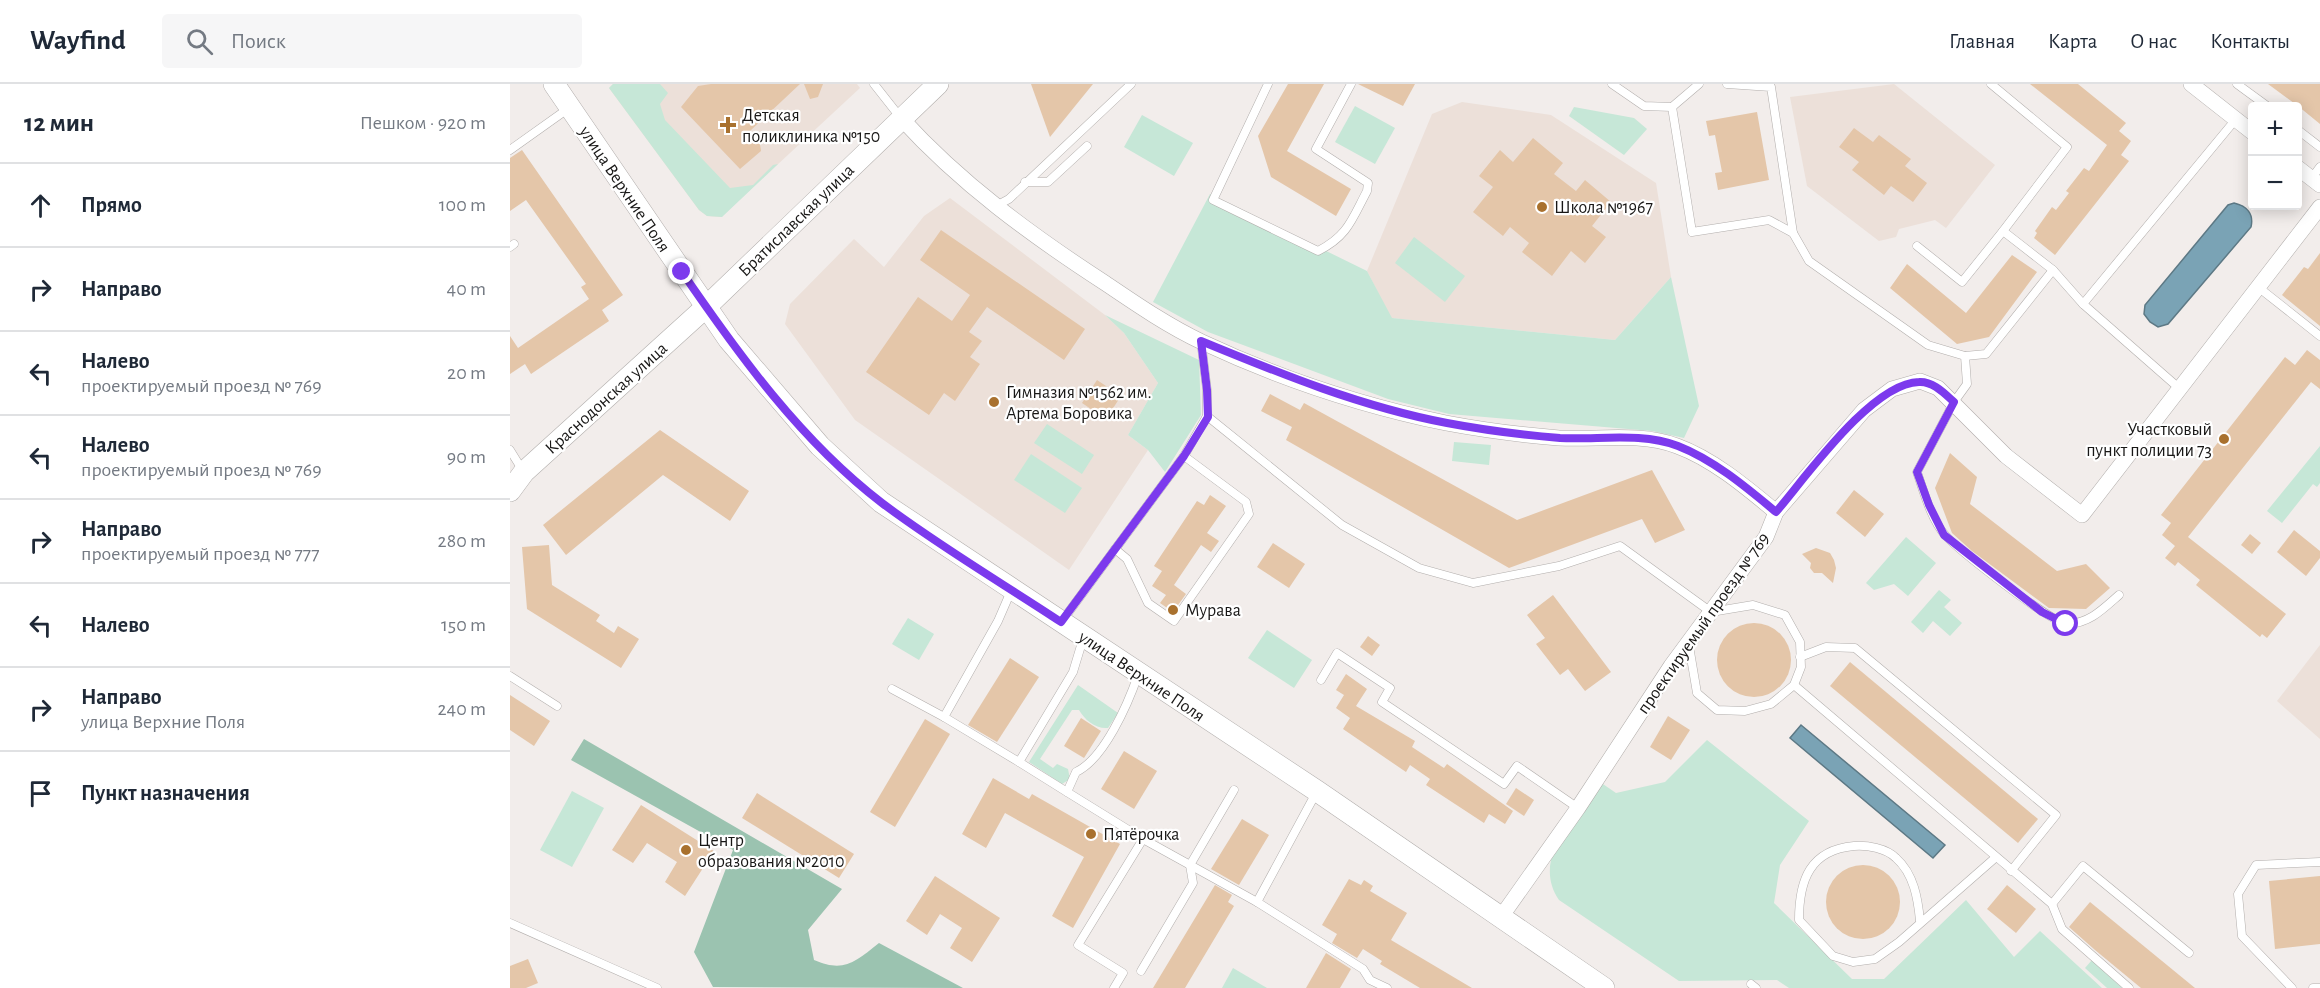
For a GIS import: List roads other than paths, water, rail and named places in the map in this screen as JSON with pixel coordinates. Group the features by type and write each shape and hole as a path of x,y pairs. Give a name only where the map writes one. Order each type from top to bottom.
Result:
{"main road":[{"name":"улица Верхние Поля","path":"554,84 706,307 784,406 839,464 881,502 1317,791 1605,988"},
{"name":"Братиславская улица","path":"706,307 938,84"},
{"name":"Краснодонская улица","path":"510,491 524,472 706,307"}],"street":[{"path":"2191,84 2248,128"},
{"path":"901,118 928,148 996,206 1059,253 1140,306 1201,341 1288,376 1405,414 1517,433 1560,438 1649,439 1678,446 1708,462 1776,512"},
{"path":"2302,170 2317,177"},
{"name":"проектируемый проезд № 769","path":"1501,917 1578,808 1689,641 1766,537 1776,512 1864,410 1892,389 1920,381 1938,388 2006,456 2082,515 2320,207"}],"lane":[{"path":"874,84 901,118"},
{"path":"996,206 1009,199 1131,84"},
{"path":"1268,84 1213,200 1318,251 1336,242 1343,235 1367,191 1368,183 1316,149 1351,84"},
{"path":"1612,84 1644,106 1672,107 1699,84"},
{"path":"1727,84 1774,85 1793,233 1809,261 1928,345 1965,356 1986,354 2053,270"},
{"path":"1917,246 1962,282 2067,147 1991,84"},
{"path":"2237,84 2262,102"},
{"path":"510,150 570,107"},
{"path":"1672,107 1692,232 1769,219 1793,233"},
{"path":"2083,304 2236,119"},
{"path":"2302,133 2320,147"},
{"path":"1025,182 1048,182 1087,146"},
{"path":"2003,231 2053,270 2083,304 2180,389"},
{"path":"2258,287 2320,336"},
{"path":"1061,622 1184,456 1208,417 1201,341"},
{"path":"1965,356 1967,384 1954,402 1917,472 1929,505 1944,535 2042,612 2066,624 2092,619 2119,595"},
{"path":"1208,417 1342,525 1419,568 1473,583 1559,566 1620,546 1711,612 1753,605 1785,615 1800,642 1801,667 1794,685 1771,704 1745,711 1717,710 1697,693 1689,658 1689,641"},
{"path":"510,450 524,472"},
{"path":"1115,549 1127,559 1148,603 1174,621 1249,514 1246,502 1184,456"},
{"path":"944,717 998,621 1011,589"},
{"path":"1019,762 1073,672 1083,637"},
{"path":"1800,657 1826,647 1856,648 2056,815 2011,871"},
{"path":"1321,680 1337,653 1390,688 1382,702 1504,784 1517,766 1578,808"},
{"path":"1067,792 1076,772 1088,766 1127,707 1139,674"},
{"path":"510,676 557,706"},
{"path":"1794,685 1995,858 2052,904 2062,929 2129,988"},
{"path":"892,689 944,717 1143,838 1257,902 1364,969 1370,980 1387,988"},
{"path":"1141,971 1193,884 1190,865 1234,789"},
{"path":"1257,902 1317,791"},
{"path":"1114,988 1123,973 1078,945 1143,838"},
{"path":"1920,921 1918,898 1909,874 1896,857 1868,845 1833,848 1816,860 1799,894 1799,920 1833,956 1853,962 1875,959 1899,942 1920,921 1995,858"},
{"path":"2292,988 2242,936 2238,894 2256,865 2320,861"},
{"path":"2052,904 2084,866 2189,953"},
{"path":"510,923 657,988"},
{"path":"2313,988 2320,988"}],"water":[{"path":"2234,203 2243,206 2248,211 2251,227 2168,324 2158,327 2150,322 2144,314 2145,305 2228,205"},
{"path":"1801,725 1945,845 1933,858 1790,738"}],"place":[{"name":"Детская поликлиника №150","path":"728,125"},
{"name":"Школа №1967","path":"1542,207"},
{"name":"Гимназия №1562 им. Артема Боровика","path":"994,402"},
{"name":"Участковый пункт полиции 73","path":"2224,439"},
{"name":"Мурава","path":"1173,610"},
{"name":"Пятёрочка","path":"1091,834"},
{"name":"Центр образования №2010","path":"686,850"}]}
